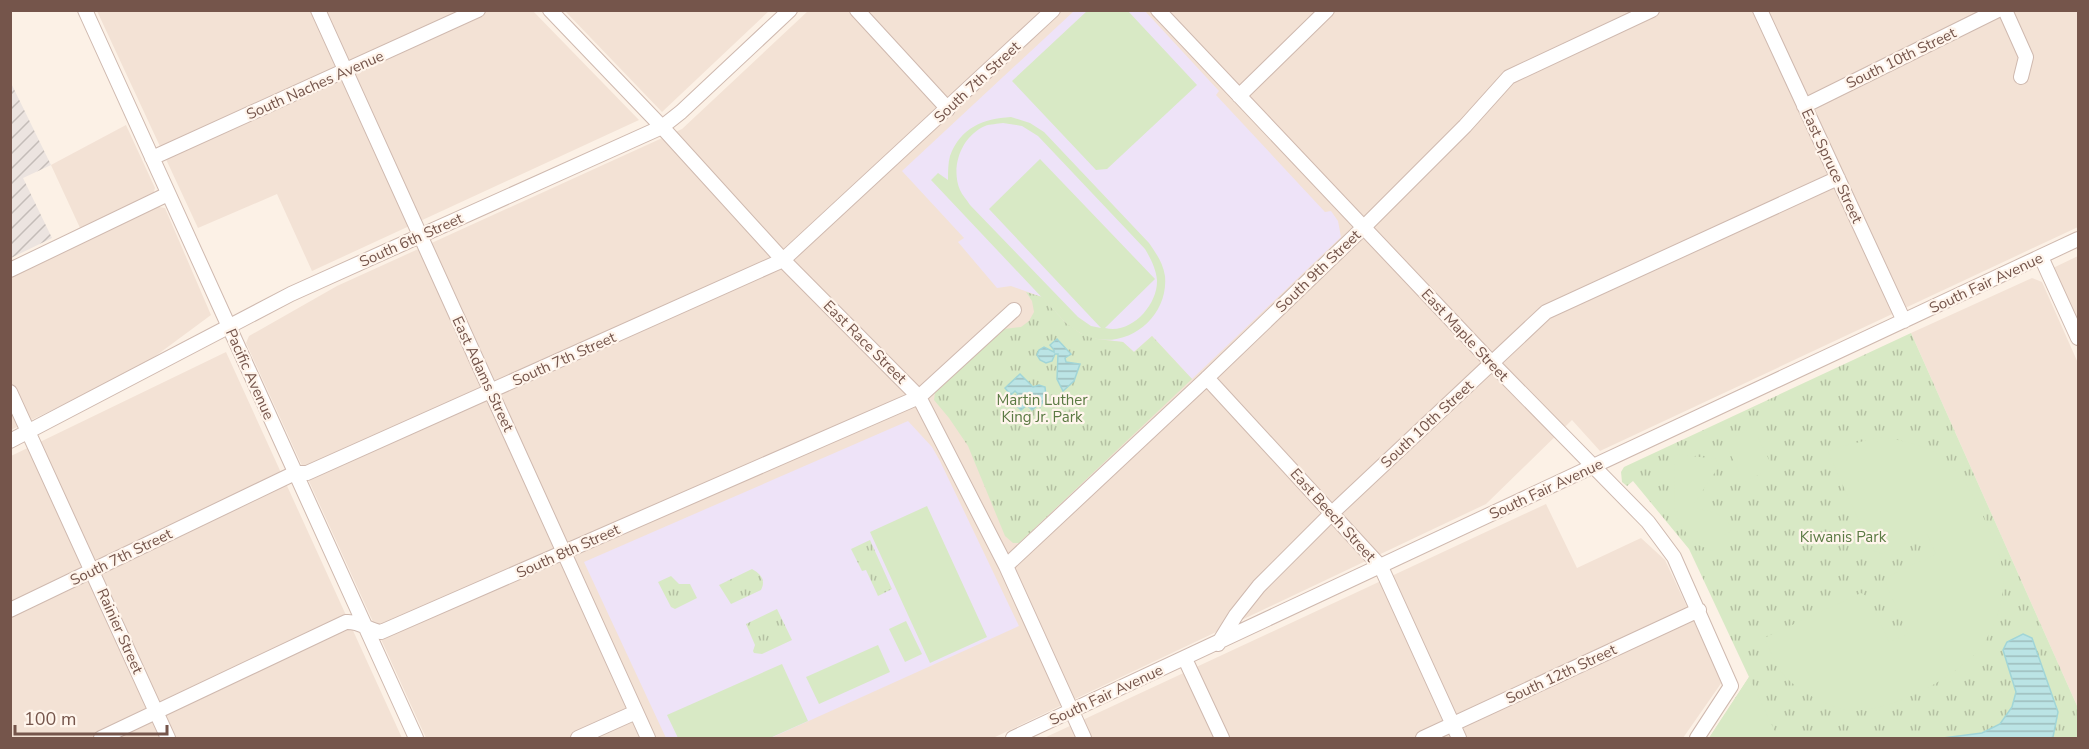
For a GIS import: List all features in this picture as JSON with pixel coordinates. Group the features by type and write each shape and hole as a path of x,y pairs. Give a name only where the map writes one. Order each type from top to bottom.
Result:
{"street":[{"name":"Pacific Avenue","path":"85,10 416,738"},
{"name":"East Adams Street","path":"318,10 566,552 648,738"},
{"name":"South Naches Avenue","path":"152,158 478,10"},
{"name":"East Race Street","path":"550,10 662,127 783,260 919,397 1006,566 1084,738"},
{"name":"South 6th Street","path":"10,441 291,294 662,127 790,10"},
{"path":"857,10 948,108"},
{"name":"South 7th Street","path":"10,610 295,473 308,473 783,260 1053,10"},
{"name":"East Maple Street","path":"1158,10 1492,363 1648,522 1674,556 1731,686 1697,738"},
{"path":"1239,96 1327,10"},
{"name":"South 9th Street","path":"1006,566 1364,227 1465,126 1509,77 1652,10"},
{"name":"East Spruce Street","path":"1760,10 1904,321"},
{"name":"South 10th Street","path":"1804,106 1998,10"},
{"path":"2005,10 2026,57 2022,77"},
{"name":"South 10th Street","path":"1218,644 1236,615 1259,586 1332,513 1546,312 1838,178"},
{"path":"10,270 168,194"},
{"name":"South Fair Avenue","path":"1013,738 2079,239"},
{"path":"2041,257 2079,338"},
{"name":"South 8th Street","path":"100,738 346,622 356,622 373,631 381,632 919,397 1014,310"},
{"name":"East Beech Street","path":"1207,378 1381,567 1459,738"},
{"name":"Rainier Street","path":"10,392 168,738"},
{"name":"South 12th Street","path":"1423,738 1699,610"},
{"path":"1185,659 1222,738"},
{"path":"578,738 636,712"}],"shaded area":[{"path":"97,11 533,11 639,120 312,271 277,194 198,228"},
{"path":"565,11 769,11 662,112"},
{"path":"808,11 2078,11 2078,227 1600,451 1572,420 1486,504 993,738 426,738 246,343 249,336 337,286 682,129"},
{"path":"1074,11 1145,11 1219,91 1216,95 1325,212 1331,211 1338,221 1341,237 1192,379 1152,336 1134,352 1123,342 1097,339 1065,322 1042,297 1011,286 997,288 958,242 964,238 902,171"},
{"path":"10,81 51,165 23,178 52,238 11,258"},
{"path":"126,125 155,188 153,195 81,230 51,165"},
{"path":"153,206 165,208 211,315 142,366 11,430 11,278"},
{"path":"2078,256 2078,325 2053,268"},
{"path":"2032,278 2042,282 2078,363 2078,708 1911,333"},
{"path":"226,352 402,738 11,738 11,456"},
{"path":"908,421 932,447 940,461 1019,626 771,738 666,738 584,562"},
{"path":"1546,504 1577,568 1641,538 1665,560 1722,682 1683,738 1044,738"}],"green space":[{"path":"1087,11 1128,11 1197,85 1107,169 1096,170 1012,81"},
{"path":"1011,117 1030,123 1044,132 1149,243 1161,262 1165,276 1164,292 1159,307 1139,330 1111,340 1095,339 1074,329 931,180 938,173 948,180 950,156 960,138 967,131 991,120","holes":["1003,123 1022,126 1038,136 1145,249 1153,264 1157,280 1153,299 1141,316 1124,327 1105,328 1155,279 1040,159 989,209 1101,328 1091,326 1078,317 970,205 961,192 957,181 957,162 964,144 970,137 989,125"]},
{"name":"Martin Luther King Jr. Park","path":"1026,292 1042,297 1065,322 1080,333 1097,339 1123,342 1134,352 1152,336 1192,379 1019,543 1013,543 1005,536 968,446 934,400 935,393 1004,329 1021,327 1029,321 1034,312 1032,301"},
{"name":"Kiwanis Park","path":"1911,333 2078,708 2078,738 1709,738 1749,677 1689,549 1633,481 1627,486 1622,482 1621,472 1624,467"},
{"path":"1753,427 1773,468 1744,482 1724,441"},
{"path":"1881,437 1900,440 1930,450 1953,467 1963,479 1992,535 1998,552 2002,570 2002,597 1998,614 1986,640 1956,670 1902,700 1866,710 1850,710 1821,701 1793,684 1780,670 1764,638 1861,593 1868,597 1889,642 1908,634 1886,584 1889,576 1936,554 1927,534 1882,554 1872,550 1828,452 1839,447"},
{"path":"1675,454 1716,459 1719,466 1692,507 1722,516 1730,525 1731,531 1723,536 1713,551 1693,543 1674,514"},
{"path":"927,506 987,637 930,663 870,532"},
{"path":"870,540 892,589 878,596 866,570 862,571 851,549"},
{"path":"752,569 762,578 761,590 731,604 719,585"},
{"path":"671,576 679,584 690,584 697,598 675,609 671,607 658,582"},
{"path":"777,609 792,640 762,654 754,653 755,645 746,624"},
{"path":"906,621 922,654 905,662 889,629"},
{"path":"878,645 890,672 819,704 806,677"},
{"path":"782,664 808,721 770,738 678,738 667,715"},
{"path":"1749,677 1778,738 1709,738"}],"water":[{"path":"1057,339 1071,354 1065,358 1066,362 1080,364 1074,381 1063,391 1057,379 1058,354 1055,354 1052,361 1046,363 1037,355 1044,347 1054,352 1050,345"},
{"path":"1020,374 1033,387 1039,385 1045,387 1046,396 1040,407 1038,405 1032,410 1027,405 1021,410 1013,402 1018,394 1015,391 1011,395 1005,388"},
{"path":"2023,634 2032,638 2058,712 2053,737 1943,738 1982,733 2000,724 2012,707 2016,692 2003,650 2007,642"}]}
